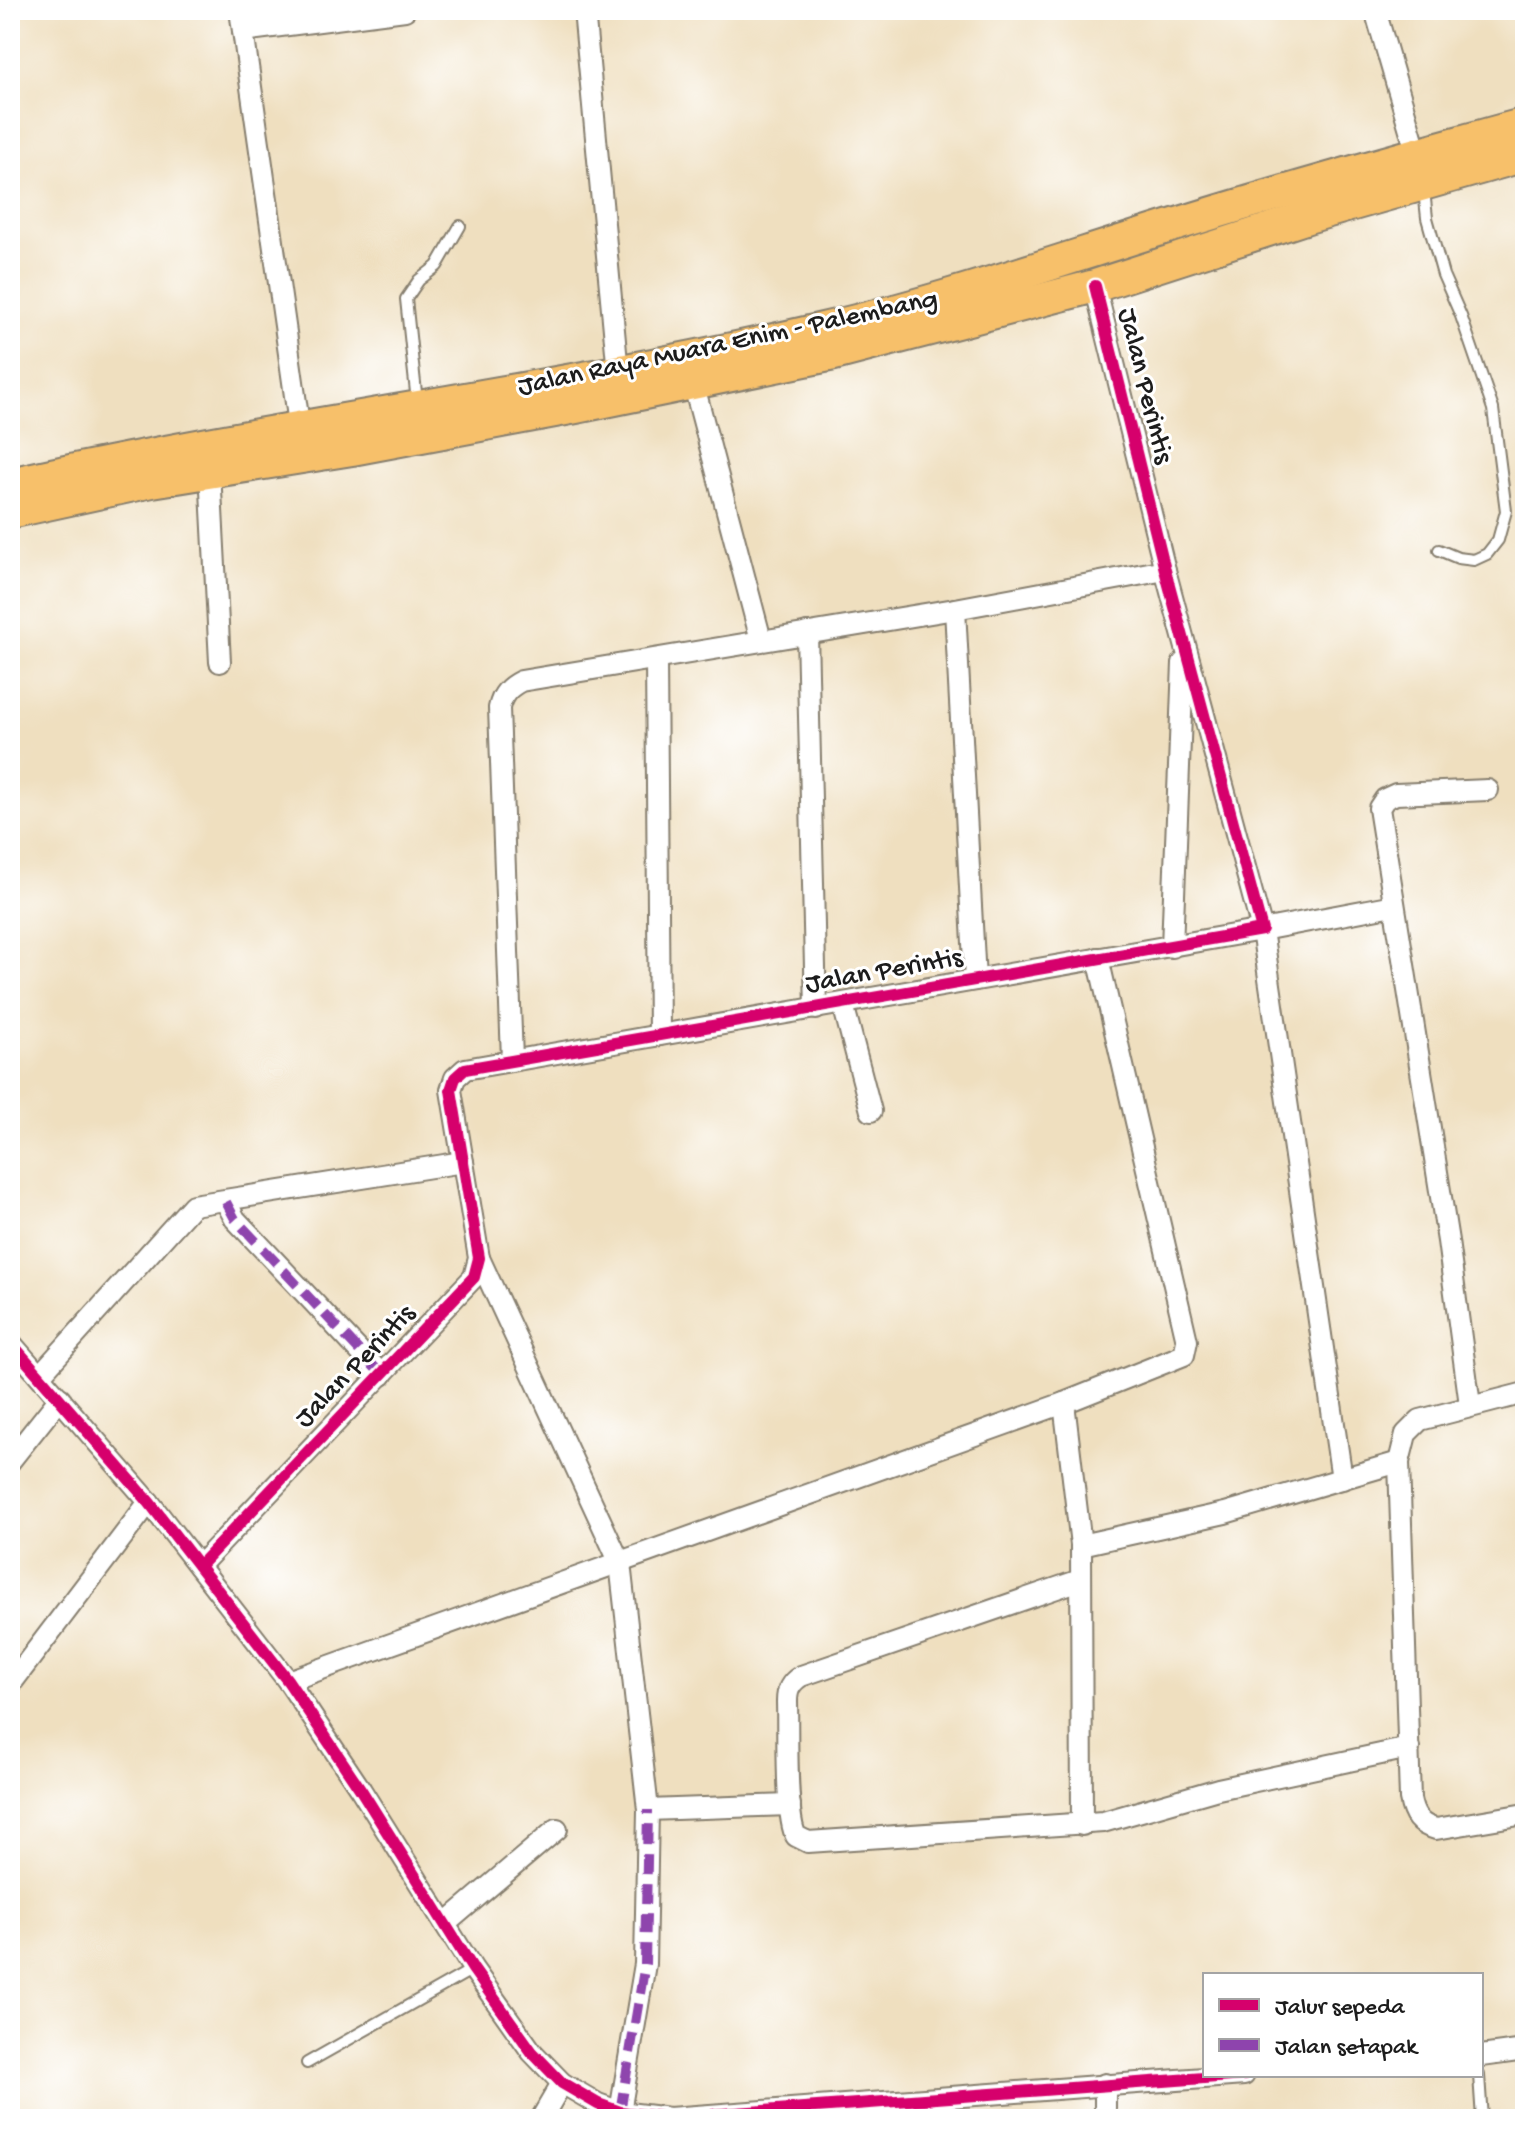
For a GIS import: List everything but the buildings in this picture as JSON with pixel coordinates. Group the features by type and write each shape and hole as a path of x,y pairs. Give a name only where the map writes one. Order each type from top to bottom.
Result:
{"main road":[{"name":"Jalan Raya Muara Enim - Palembang","path":"10,484 141,455 301,442 576,407 834,354 1095,286 1311,216 1525,124"},
{"name":"Jalan Raya Muara Enim - Palembang","path":"10,512 210,471 418,408 618,373 898,311 1299,186 1525,155"},
{"path":"1134,237 1148,269"}],"street":[{"path":"301,442 242,20 405,10"},
{"path":"584,10 618,373"},
{"path":"1375,10 1420,169"},
{"name":"Jalan Perintis","path":"199,1566 467,1286 478,1268 452,1083 465,1069 1262,930 1165,570 1095,286"},
{"path":"693,382 761,640"},
{"path":"210,471 220,662"},
{"path":"512,1059 500,702 510,687 521,681 955,609 1165,570"},
{"path":"955,609 975,980"},
{"path":"807,633 816,1009"},
{"path":"1172,947 1184,640"},
{"path":"656,660 659,1035"},
{"path":"1470,1405 1448,1241 1379,808 1385,799 1396,794 1488,790"},
{"path":"1342,1479 1262,930 1394,905"},
{"path":"288,1681 1064,1403 1184,1355 1187,1341 1098,958"},
{"path":"843,1004 871,1111"},
{"path":"40,1375 188,1209 204,1202 226,1202 463,1162"},
{"path":"226,1202 235,1219 382,1375"},
{"path":"479,1258 620,1563 648,1810 645,1964 620,2112"},
{"path":"10,1342 149,1502 288,1681 361,1790 473,1969 532,2052 562,2083 620,2112 645,2118 669,2118 821,2112 1105,2084 1213,2077"},
{"path":"1525,1393 1420,1420 1406,1434 1399,1462 1413,1815 1426,1827 1436,1829 1525,1814"},
{"path":"10,1461 60,1398"},
{"path":"1064,1403 1081,1545 1082,1825"},
{"path":"1081,1545 1225,1513 1399,1462"},
{"path":"10,1685 149,1502"},
{"path":"1080,1580 796,1679 787,1696 793,1833 808,1842 1082,1825 1120,1818 1218,1789 1409,1748"},
{"path":"648,1810 790,1805"},
{"path":"445,1924 557,1829"},
{"path":"1483,2056 1525,2050"},
{"path":"541,2119 562,2083"},
{"path":"1105,2084 1105,2119"}],"lane":[{"path":"1420,169 1427,218 1443,275 1461,316 1493,409 1506,511 1498,540 1487,554 1474,560 1458,558 1439,550"},
{"path":"418,408 406,299 419,280 437,266 460,226"},
{"path":"307,2063 473,1969"},
{"path":"1479,2077 1482,2119"}],"marked path":[{"path":"226,1202 235,1219 382,1375"},
{"path":"620,2112 645,1964 648,1810"}],"cycle path":[{"path":"199,1566 474,1277 479,1258 451,1090 455,1078 465,1069 1262,930 1165,570 1095,286"},
{"path":"10,1342 149,1502 288,1681 361,1790 473,1969 532,2052 562,2083 598,2104 620,2112 669,2118 1217,2077"}]}
